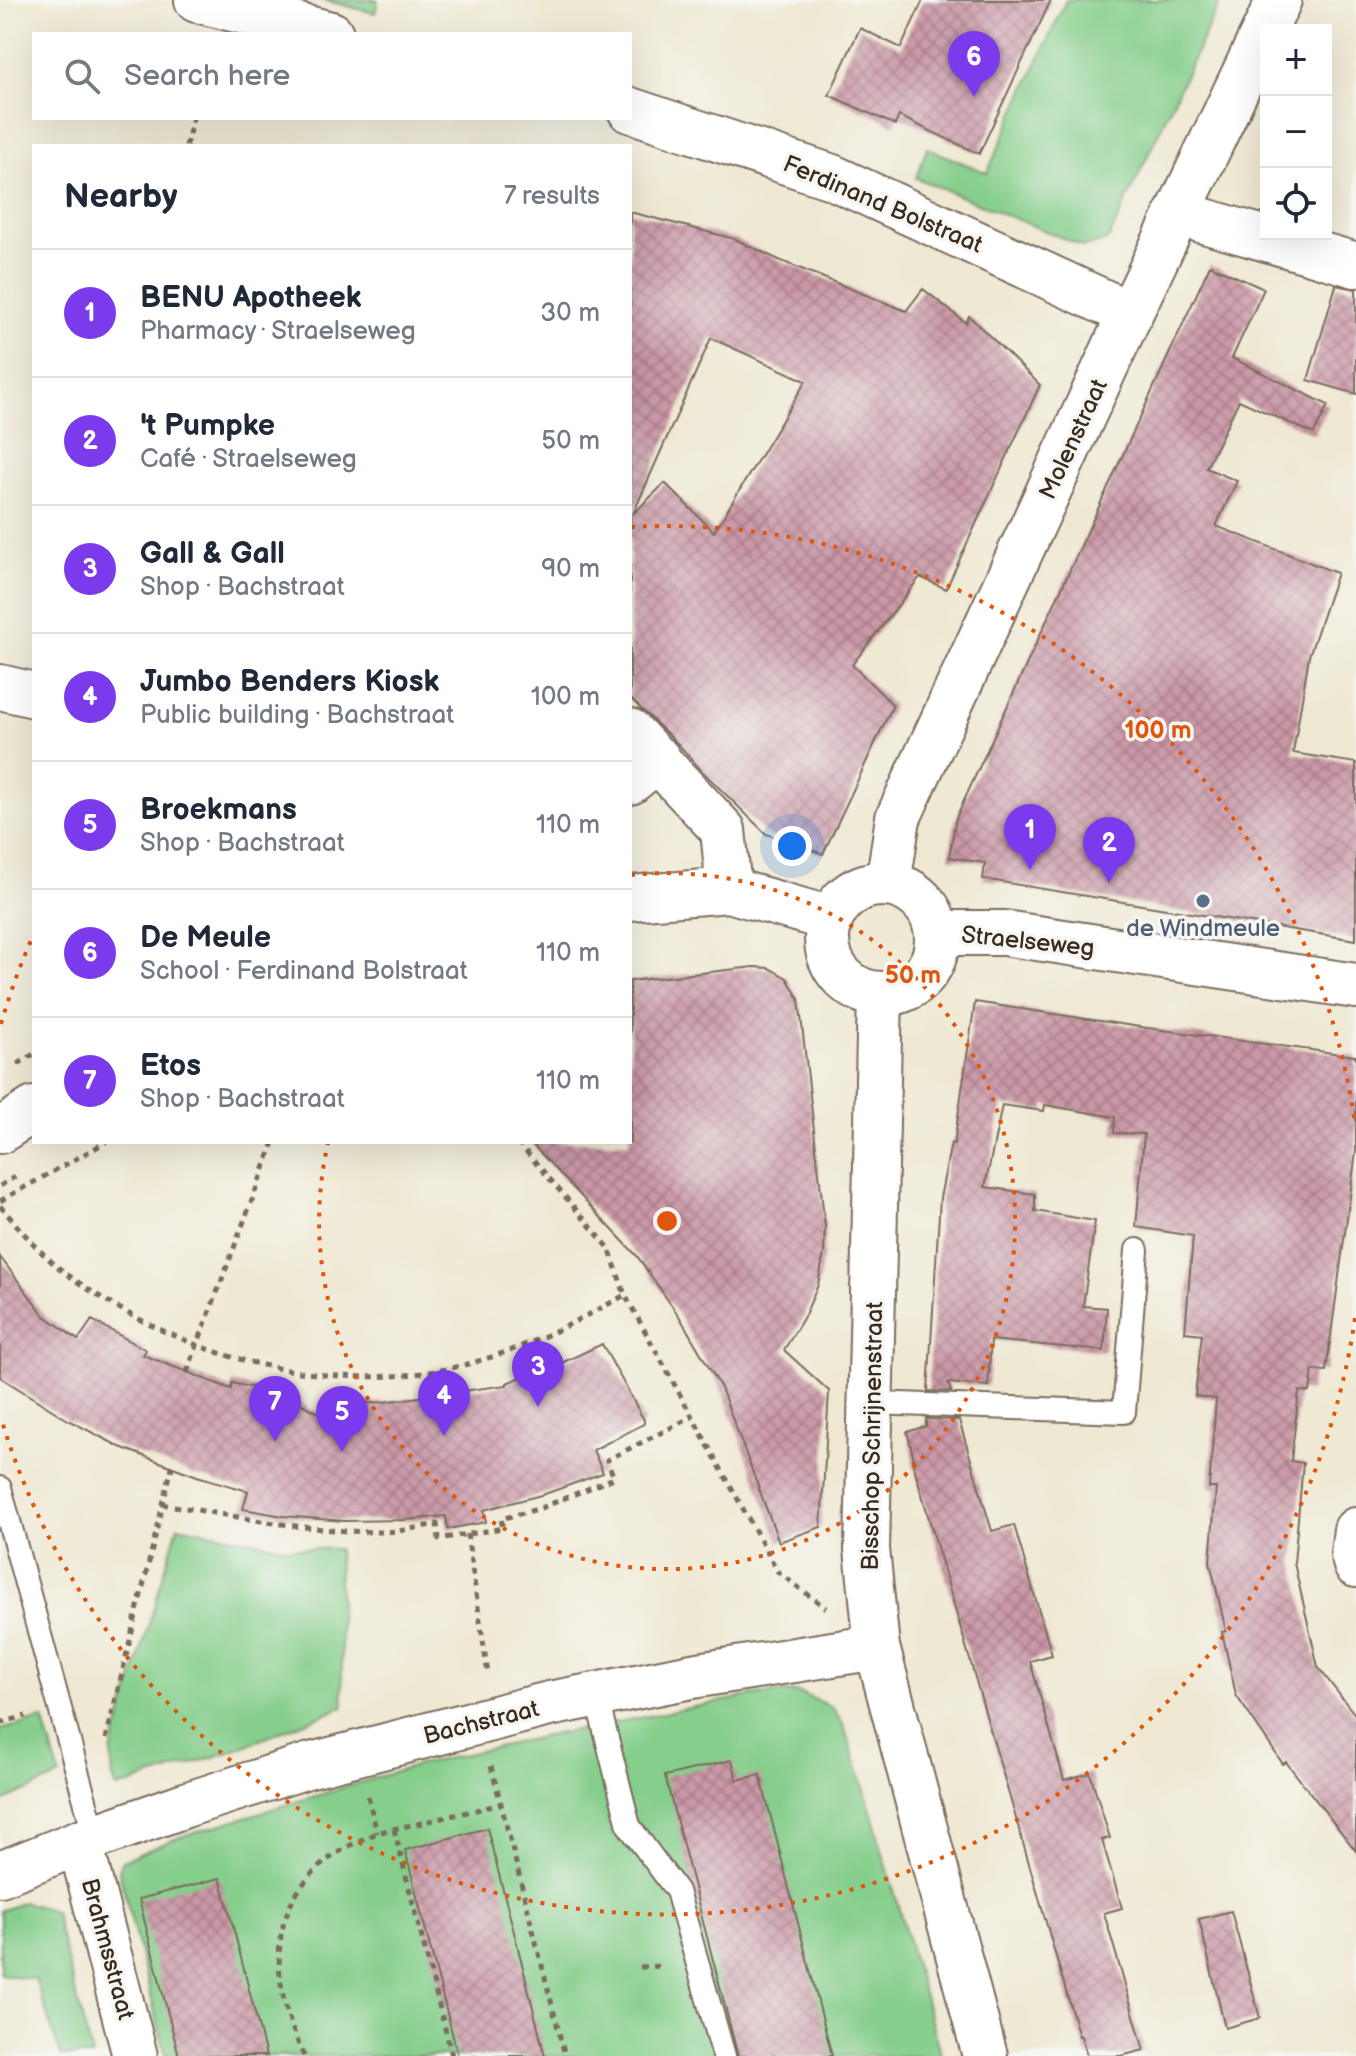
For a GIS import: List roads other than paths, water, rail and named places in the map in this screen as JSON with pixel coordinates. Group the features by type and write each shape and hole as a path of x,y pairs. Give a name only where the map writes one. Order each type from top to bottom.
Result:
{"street":[{"path":"197,0 323,32"},
{"name":"Molenstraat","path":"888,884 898,818 1177,213 1279,0"},
{"name":"Ferdinand Bolstraat","path":"632,111 832,177 1130,314"},
{"path":"1177,213 1356,265"},
{"path":"0,687 32,695"},
{"path":"639,757 723,830 729,890"},
{"path":"888,884 905,889 922,900 933,916 937,933 935,957 922,977 907,989 880,994 860,990 844,980 832,962 827,943 831,919 841,902 860,888 888,884"},
{"path":"632,898 729,890 831,919"},
{"name":"Straelseweg","path":"937,933 1004,933 1356,986"},
{"name":"Bisschop Schrijnenstraat","path":"880,994 867,1549 877,1647 985,2056"},
{"path":"0,1131 32,1110"},
{"path":"1356,1530 1353,1554 1356,1565"},
{"name":"Bachstraat","path":"0,1874 87,1839 307,1766 596,1695 692,1676 877,1647"},
{"name":"Brahmsstraat","path":"87,1839 135,2056"}],"lane":[{"path":"871,1403 1124,1412 1137,1250"},
{"path":"0,1488 75,1766 87,1839"},
{"path":"596,1695 629,1826 677,1891 724,2056"}],"place":[{"name":"De Meule","path":"974,97"},
{"name":"BENU Apotheek","path":"1030,870"},
{"name":"'t Pumpke","path":"1109,883"},
{"name":"de Windmeule","path":"1203,901"},
{"name":"Gall & Gall","path":"538,1407"},
{"name":"Jumbo Benders Kiosk","path":"444,1436"},
{"name":"Etos","path":"275,1442"},
{"name":"Broekmans","path":"342,1452"}]}
